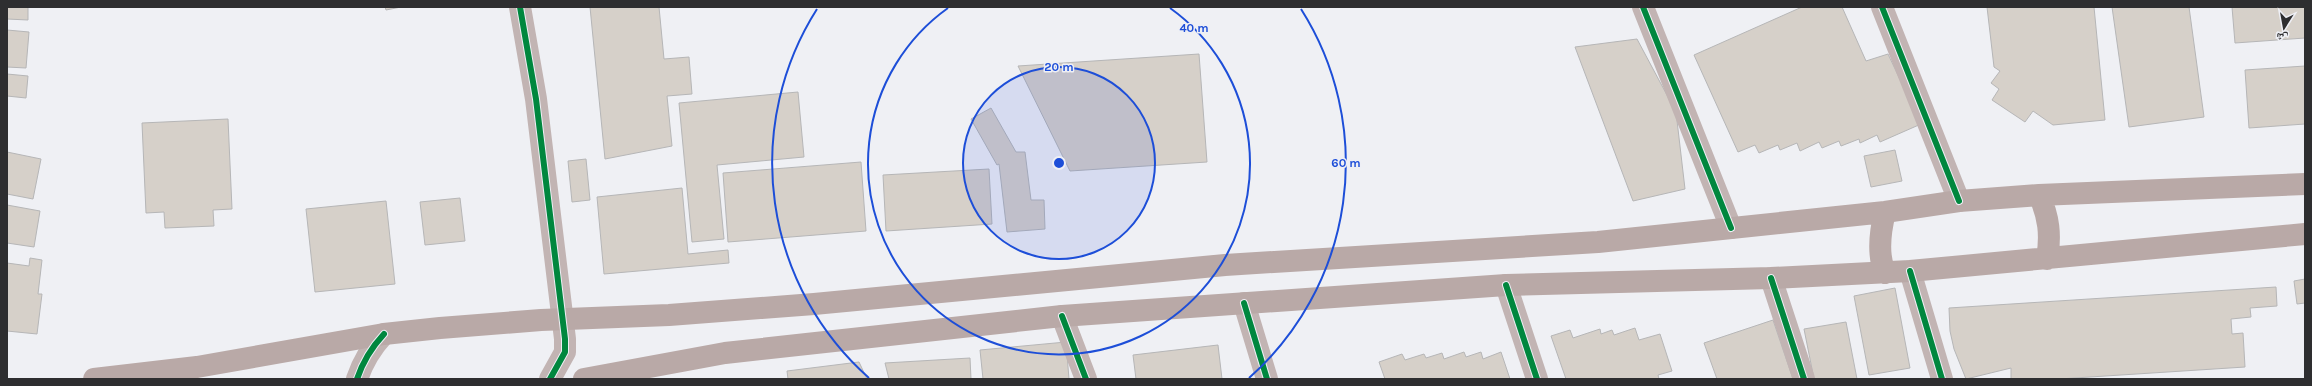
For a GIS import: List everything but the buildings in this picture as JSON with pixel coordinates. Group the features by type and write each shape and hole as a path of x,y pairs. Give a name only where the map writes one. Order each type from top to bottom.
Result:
{"main road":[{"path":"94,379 197,366 384,334 563,319 668,315 799,305 1224,265 1598,242 1885,212 1959,201 2040,195 2305,184"},
{"path":"2040,195 2049,223 2050,240 2047,259"},
{"path":"1885,212 1881,228 1880,259 1885,273"},
{"path":"584,379 766,348 1062,316 1506,285 1771,278 1885,273 2305,234"}],"street":[{"path":"520,7 536,99 566,352 550,379"},
{"path":"1643,7 1731,228"},
{"path":"1882,7 1959,201"},
{"path":"1910,271 1942,379"},
{"path":"1771,278 1804,379"},
{"path":"1506,285 1537,379"},
{"path":"1244,303 1267,379"},
{"path":"1062,316 1086,379"},
{"path":"357,379 361,365 370,350 384,334"}],"cycle path":[{"path":"520,7 536,99 565,339 565,352 550,379"},
{"path":"1643,7 1731,228"},
{"path":"1882,7 1959,201"},
{"path":"1910,271 1942,379"},
{"path":"1771,278 1804,379"},
{"path":"1506,285 1537,379"},
{"path":"1244,303 1267,379"},
{"path":"1062,316 1086,379"},
{"path":"357,379 368,355 384,334"}]}
